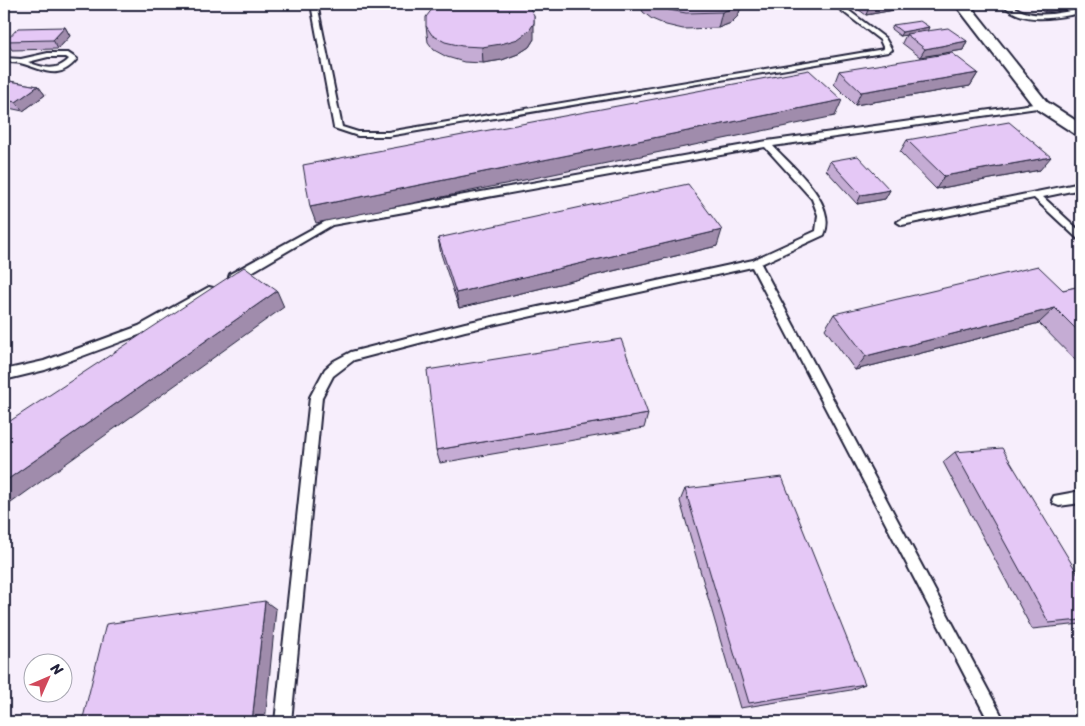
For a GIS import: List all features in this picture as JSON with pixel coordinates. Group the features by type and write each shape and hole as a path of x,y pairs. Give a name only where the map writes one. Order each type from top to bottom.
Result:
{"street":[{"path":"962,4 1040,105 1081,131"}],"lane":[{"path":"314,4 338,128 358,134 388,134 888,50 883,39 836,4"},
{"path":"1005,4 1015,11 1042,17 1081,11"},
{"path":"4,60 21,61 49,71 68,67 73,60 68,55 48,54 21,61"},
{"path":"4,375 46,365 142,329 330,222 767,144 1040,105"},
{"path":"283,722 316,397 324,378 336,365 351,356 465,327 755,263 821,233 822,214 816,198 767,144"},
{"path":"902,222 1081,186"},
{"path":"1036,195 1081,237"},
{"path":"755,263 997,722"},
{"path":"1059,500 1081,497"}],"shaded area":[{"path":"4,4 1081,4 1081,722 4,722"}],"building":[{"path":"440,4 524,4 529,7 534,15 534,23 529,31 518,39 482,47 462,46 445,42 432,35 426,26 426,17 433,8"},
{"path":"654,4 739,4 722,12 686,13 669,10"},
{"path":"920,21 929,27 902,32 893,25"},
{"path":"65,27 53,40 6,41 18,28"},
{"path":"948,28 967,41 925,49 906,34"},
{"path":"952,53 978,73 861,92 839,71"},
{"path":"809,70 842,100 310,207 303,165"},
{"path":"4,80 38,86 16,102 4,100"},
{"path":"1009,122 1051,157 944,176 907,140"},
{"path":"858,156 890,190 861,195 830,161"},
{"path":"688,184 722,230 456,293 438,238"},
{"path":"1038,266 1063,290 1081,286 1081,334 1055,308 866,356 834,314"},
{"path":"244,267 277,291 4,482 4,425"},
{"path":"621,339 648,414 436,450 427,370"},
{"path":"1002,448 1081,579 1081,620 1049,623 955,452"},
{"path":"782,477 865,684 749,703 685,489"},
{"path":"265,601 252,722 82,722 106,624"}]}
